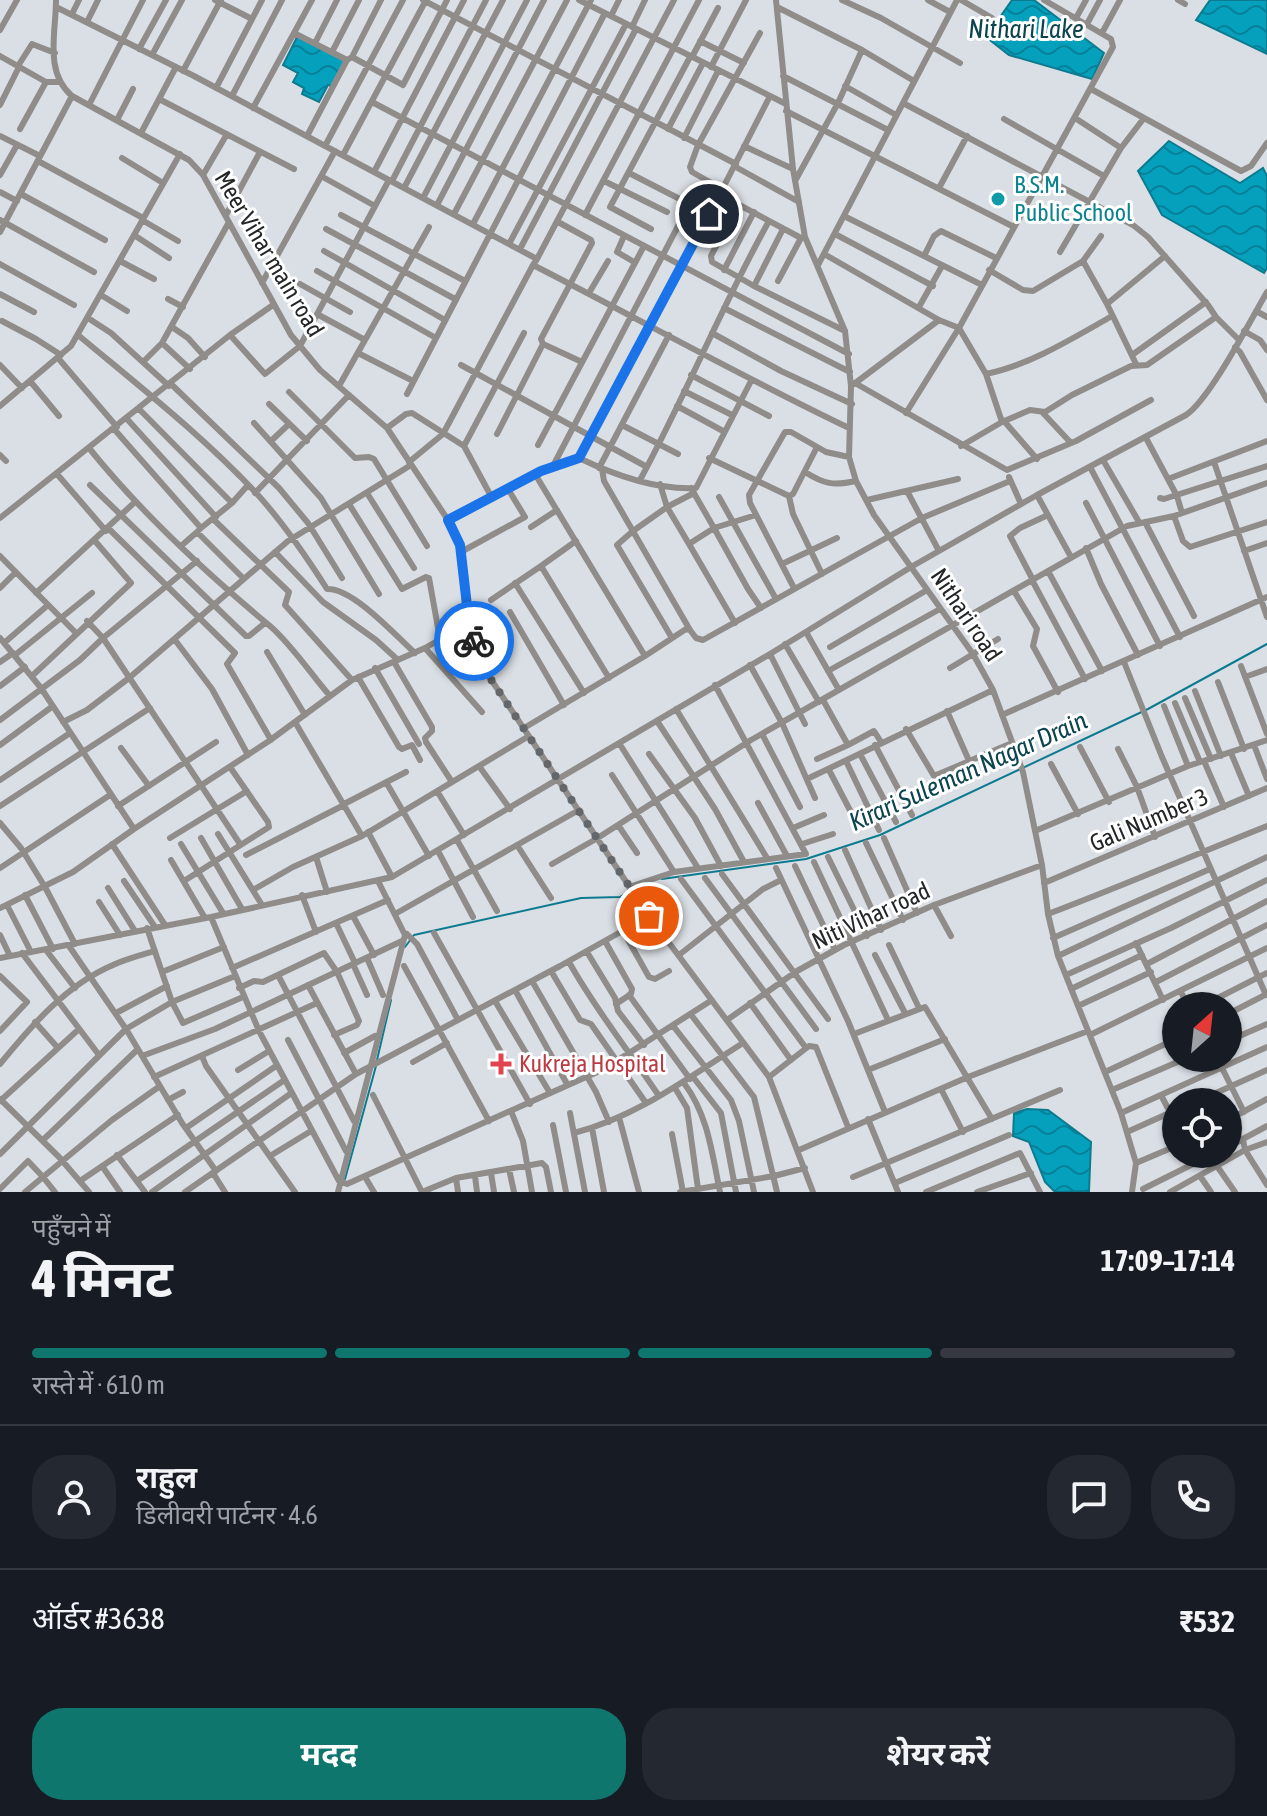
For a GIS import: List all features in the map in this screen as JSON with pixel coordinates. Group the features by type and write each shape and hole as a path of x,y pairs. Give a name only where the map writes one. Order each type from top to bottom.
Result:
{"street":[{"path":"0,30 17,0"},
{"path":"72,14 79,0"},
{"path":"87,22 98,0"},
{"path":"89,105 143,0"},
{"path":"139,49 166,0"},
{"path":"152,55 182,0"},
{"path":"216,88 262,0"},
{"path":"232,96 282,0"},
{"path":"253,108 312,0"},
{"path":"315,43 337,0"},
{"path":"332,52 359,0"},
{"path":"307,136 381,0"},
{"path":"325,146 403,0"},
{"path":"343,155 425,0 620,102 799,202"},
{"path":"294,33 403,84 447,0"},
{"path":"374,172 464,0"},
{"path":"230,335 265,374 300,346 486,0"},
{"path":"404,188 503,0"},
{"path":"423,198 527,0"},
{"path":"437,205 544,0"},
{"path":"454,214 567,0"},
{"path":"579,0 590,2 608,15 770,96 823,130 1014,227"},
{"path":"407,394 572,78 619,0"},
{"path":"520,249 602,93 645,0"},
{"path":"63,722 87,710 129,678 275,552 386,481 443,434 674,0"},
{"path":"585,215 699,0"},
{"path":"684,138 720,51 746,0"},
{"path":"842,0 960,63"},
{"path":"928,0 950,12"},
{"path":"818,265 950,12 959,0 992,18"},
{"path":"906,413 959,328 1113,47 1111,39 1054,2 1044,0"},
{"path":"1076,18 1086,0"},
{"path":"1087,24 1100,0"},
{"path":"1102,33 1120,0"},
{"path":"1178,0 1185,4"},
{"path":"183,71 219,1 252,19"},
{"path":"473,224 590,2"},
{"path":"56,4 520,249 570,284 751,381 849,428"},
{"path":"0,56 46,82 59,82 55,53 56,4"},
{"path":"777,4 914,81"},
{"name":"Nithari road","path":"777,4 786,108 803,238 818,265 845,331 849,354 853,385 849,457 856,481 890,536 973,654 993,690 1022,769 1058,956 1121,1113 1136,1163 1133,1190"},
{"path":"651,229 610,208 718,8"},
{"path":"509,244 592,88 631,27"},
{"path":"760,33 698,145 691,170 738,204 803,238 778,281"},
{"path":"700,41 744,63"},
{"path":"0,105 32,44 55,53"},
{"path":"795,181 838,103 862,50"},
{"path":"668,129 703,63"},
{"path":"141,133 176,67"},
{"path":"783,76 888,130"},
{"path":"20,129 46,82"},
{"name":"Meer Vihar main road","path":"59,82 72,96 180,154 203,175 273,305 300,346 320,370 387,428 448,520 461,552 469,623 483,666 649,916 769,1077 813,1192"},
{"path":"845,86 896,115"},
{"path":"117,120 133,89"},
{"path":"1091,89 1241,171 1251,166 1267,143"},
{"path":"0,232 2,222 21,194 72,96"},
{"path":"579,458 770,96"},
{"path":"159,99 294,169"},
{"path":"372,102 849,354"},
{"path":"903,103 1142,231 1206,302 1237,343 1267,400"},
{"path":"1075,118 1121,148"},
{"path":"1060,252 1087,201 1144,118"},
{"path":"1004,119 1104,176"},
{"path":"203,175 227,134"},
{"path":"0,136 178,241"},
{"path":"939,188 967,136"},
{"path":"0,175 17,145"},
{"path":"744,146 793,169"},
{"path":"262,283 335,151"},
{"path":"143,362 162,343 172,327 260,152"},
{"path":"0,406 60,357 78,335 180,154"},
{"path":"122,158 163,183"},
{"path":"629,173 709,214"},
{"path":"321,176 375,206"},
{"path":"604,181 667,212"},
{"path":"0,192 17,201"},
{"path":"21,194 105,240"},
{"path":"553,466 690,203"},
{"path":"738,204 711,256 712,262 845,331"},
{"path":"724,270 754,212"},
{"path":"341,215 465,281"},
{"path":"844,216 982,285"},
{"path":"640,480 660,446 730,293 769,221"},
{"path":"2,222 94,272"},
{"path":"497,434 543,344 541,339 592,242 558,222"},
{"path":"339,386 429,227"},
{"path":"326,229 455,299"},
{"path":"754,286 783,229"},
{"path":"924,256 934,236 941,231 996,258"},
{"path":"835,234 933,286"},
{"path":"134,235 169,258"},
{"path":"624,236 617,252 634,262"},
{"path":"989,270 1023,290 1033,291 1083,261 1101,236"},
{"path":"538,445 644,246"},
{"path":"324,251 445,320"},
{"path":"824,254 939,320 959,328 986,374 1003,422 1037,459"},
{"path":"1107,304 1165,256"},
{"path":"120,261 154,279"},
{"path":"589,293 608,261"},
{"path":"1083,261 1136,364"},
{"path":"0,264 74,305"},
{"path":"919,307 942,266"},
{"path":"317,271 436,338"},
{"path":"300,284 350,312"},
{"path":"0,958 392,877 911,567 1192,411 1267,292"},
{"path":"0,294 34,312"},
{"path":"101,295 127,311"},
{"path":"168,299 183,307"},
{"path":"1132,355 1206,302"},
{"path":"0,518 155,398 230,335 273,305"},
{"path":"724,308 850,372"},
{"path":"1256,311 1267,317"},
{"path":"317,314 365,340"},
{"path":"986,374 1009,369 1067,342 1112,316"},
{"path":"1043,413 1072,395 1136,364 1145,365 1153,361 1216,317"},
{"path":"88,318 111,333 170,385 270,480 311,528 342,578"},
{"path":"939,320 853,385 1007,470 1021,504"},
{"path":"2,321 36,339 60,357 199,530 243,578"},
{"path":"172,327 188,338 205,357"},
{"path":"1244,331 1260,340 1267,350"},
{"path":"464,446 524,333"},
{"path":"712,333 781,371 852,404"},
{"path":"78,335 155,398 248,485 294,538 328,590 336,589 369,611 415,653"},
{"path":"669,335 609,447 601,468 604,481 696,638 703,640 922,518 1010,481"},
{"path":"162,343 190,369"},
{"path":"543,344 582,362"},
{"path":"358,353 413,381"},
{"path":"0,365 22,388"},
{"path":"461,365 647,467"},
{"path":"691,375 769,416"},
{"path":"30,381 59,416"},
{"path":"672,638 617,547 633,531 698,485 709,458 751,381"},
{"path":"684,391 732,415"},
{"path":"289,392 355,458 372,458 427,546"},
{"path":"255,493 349,395"},
{"path":"1007,470 1071,443 1151,400"},
{"path":"269,404 307,441"},
{"path":"677,406 723,431"},
{"path":"139,409 232,503"},
{"path":"961,446 1033,409 1043,413 1071,443"},
{"path":"387,428 409,413 464,446 492,498"},
{"path":"127,419 214,518 289,592 285,605 355,678 399,747 402,749 412,745 420,760"},
{"path":"254,423 332,515 379,594"},
{"path":"271,441 289,424"},
{"path":"622,425 678,454"},
{"path":"794,588 748,499 785,432 791,432 834,455 849,457"},
{"path":"1146,438 1177,496 1183,541 1190,547 1267,522"},
{"path":"1168,479 1267,441"},
{"path":"817,447 789,496 793,514 822,574"},
{"path":"89,448 135,502 265,623 330,696"},
{"path":"0,455 6,461"},
{"path":"448,520 535,474 579,458 640,480 692,491 761,608"},
{"path":"709,458 789,496"},
{"path":"1103,460 1142,522 1194,616"},
{"path":"1214,462 1237,532 1264,598 1267,617"},
{"path":"1160,498 1221,483 1267,466"},
{"path":"1090,467 1180,637"},
{"path":"805,472 830,485 856,481"},
{"path":"57,474 107,530 235,653 227,664 271,740"},
{"path":"535,474 645,656"},
{"path":"867,500 958,479"},
{"path":"552,864 762,734 1086,548 1142,522 1178,515 1267,483"},
{"path":"660,484 667,507 735,623"},
{"path":"90,485 248,637 265,623"},
{"path":"181,546 232,503 248,485"},
{"path":"461,552 525,517 508,489"},
{"path":"907,491 939,551"},
{"path":"367,493 414,568"},
{"path":"1037,495 1071,557"},
{"path":"719,497 776,599"},
{"path":"36,593 135,502"},
{"path":"1086,503 1160,646"},
{"path":"349,504 402,589 429,578 440,639"},
{"path":"531,527 557,510"},
{"path":"689,544 714,528 756,515"},
{"path":"1048,515 1010,536 1085,679"},
{"path":"782,564 837,538"},
{"path":"32,676 87,621 130,585 131,582 95,541"},
{"path":"491,600 576,541"},
{"path":"1244,551 1267,543"},
{"path":"1086,548 1138,655"},
{"path":"275,552 323,602 376,640 396,661 432,727 425,738 426,742 452,782"},
{"path":"0,556 76,633"},
{"path":"0,720 80,660 197,561"},
{"path":"541,566 609,678"},
{"path":"1048,571 1102,671"},
{"path":"0,588 16,572"},
{"path":"515,583 584,693"},
{"path":"830,647 927,590"},
{"path":"1014,591 1037,629 1033,646 1058,692"},
{"path":"0,662 62,619 92,593"},
{"path":"1002,715 1264,598"},
{"path":"48,605 2,641 41,688 134,829"},
{"path":"828,671 940,609"},
{"path":"510,612 564,705"},
{"path":"87,621 103,638 240,844"},
{"path":"31,952 4,906 73,872 271,740 355,678 415,653 469,623"},
{"path":"524,728 686,629 690,630"},
{"path":"806,632 839,690"},
{"path":"950,668 998,639"},
{"path":"175,640 212,689 248,755"},
{"path":"785,644 848,745"},
{"path":"425,648 482,712"},
{"path":"267,652 305,715"},
{"path":"770,654 805,724"},
{"path":"1124,662 1202,851 1267,995 1242,1007"},
{"path":"750,665 782,723 815,798"},
{"path":"1241,666 1267,734"},
{"path":"0,686 25,667"},
{"path":"375,668 419,744"},
{"path":"1245,677 1267,669"},
{"path":"1218,682 1244,749"},
{"path":"631,890 674,872 698,868 722,870 744,862 806,854 715,685"},
{"path":"807,779 993,690"},
{"path":"1195,691 1221,756"},
{"path":"1185,698 1224,807"},
{"path":"1175,703 1205,761"},
{"path":"0,745 53,706"},
{"path":"1164,706 1188,766"},
{"path":"0,806 150,708"},
{"path":"676,709 767,858"},
{"path":"947,711 970,763"},
{"path":"657,721 744,862"},
{"path":"295,722 392,877"},
{"path":"906,729 934,776 1012,743"},
{"path":"817,759 874,731 912,815"},
{"path":"0,780 70,733"},
{"path":"762,734 800,807"},
{"path":"253,890 365,834 529,736"},
{"path":"1035,831 1188,766 1267,740"},
{"path":"118,806 216,742"},
{"path":"619,743 698,868"},
{"path":"1254,745 1267,779"},
{"path":"1080,747 1109,802"},
{"path":"121,748 149,786"},
{"path":"1118,749 1137,787 1155,837"},
{"path":"1231,753 1249,796"},
{"path":"649,754 695,818 744,904 828,1019"},
{"path":"860,754 896,822"},
{"path":"846,761 879,830"},
{"path":"1051,764 1078,814"},
{"path":"479,766 510,809"},
{"path":"184,881 269,825 230,767"},
{"path":"829,770 853,816"},
{"path":"246,855 406,772"},
{"path":"612,775 674,872"},
{"path":"386,782 429,856"},
{"name":"Gali Number 3","path":"1044,883 1267,788"},
{"path":"170,838 247,791"},
{"path":"437,791 464,835"},
{"path":"0,868 110,795"},
{"path":"758,803 787,856"},
{"path":"395,914 579,810"},
{"path":"769,823 785,814"},
{"path":"793,828 824,815"},
{"path":"0,823 45,887 90,976 116,1013 225,1192"},
{"path":"618,825 637,853"},
{"path":"1048,914 1267,826"},
{"path":"218,834 262,905"},
{"path":"802,844 833,834"},
{"path":"0,843 9,836"},
{"path":"201,838 242,909"},
{"path":"884,838 917,913"},
{"path":"457,840 497,911"},
{"path":"866,843 903,920"},
{"path":"112,844 165,925"},
{"path":"181,844 223,913"},
{"path":"517,845 551,898"},
{"path":"845,850 881,930"},
{"path":"438,851 473,917"},
{"path":"316,857 327,892"},
{"path":"828,857 867,936"},
{"path":"1058,956 1267,857"},
{"path":"171,860 224,947 239,988 283,1081 343,1184"},
{"path":"814,862 888,1020"},
{"name":"Niti Vihar road","path":"727,1020 795,972 835,950 934,905 1042,865"},
{"path":"795,866 835,950"},
{"path":"776,868 854,1034 885,1112"},
{"path":"1053,938 1210,869"},
{"path":"705,878 816,1029"},
{"path":"681,879 806,1048"},
{"path":"679,955 763,889 781,880"},
{"path":"1066,975 1267,880"},
{"path":"124,881 151,928 155,951 172,1002 183,1023 243,997"},
{"path":"378,881 405,935 458,1020"},
{"path":"108,888 135,931"},
{"path":"25,895 49,949 75,988"},
{"path":"302,895 316,932"},
{"path":"0,1154 126,1029 172,1002 388,900"},
{"path":"1147,964 1267,901"},
{"path":"99,902 120,935"},
{"path":"934,905 951,936"},
{"path":"353,916 371,956 383,995"},
{"path":"186,1192 356,1074 569,962 649,916"},
{"path":"336,923 367,995"},
{"path":"1156,982 1267,925"},
{"path":"623,931 649,977 655,979 669,971"},
{"path":"434,933 530,1104"},
{"path":"0,935 10,956"},
{"path":"43,1140 140,1053 215,1029 408,937"},
{"path":"338,1192 343,1184 408,937"},
{"path":"605,941 632,989 616,1004"},
{"path":"1136,943 1162,997"},
{"path":"889,945 919,1008"},
{"path":"162,972 224,947"},
{"path":"1181,992 1267,948"},
{"path":"0,1064 35,1022 90,976 114,964 155,951"},
{"path":"239,988 278,975 323,952 337,972 359,1023 334,1035"},
{"path":"587,952 618,1011 644,1045"},
{"path":"22,953 99,1055"},
{"path":"875,955 905,1013"},
{"path":"1071,989 1142,955"},
{"path":"569,962 598,1011 659,1096"},
{"path":"404,966 489,1121"},
{"path":"551,971 580,1020 591,1024 646,1103"},
{"path":"1078,1006 1151,972"},
{"path":"1230,992 1267,973"},
{"path":"278,975 354,1121"},
{"path":"0,976 27,1003 0,1031"},
{"path":"532,981 587,1076 609,1122"},
{"path":"308,985 356,1074"},
{"path":"116,1013 167,986"},
{"path":"515,990 567,1084"},
{"path":"629,995 689,1079 721,1113 736,1192"},
{"path":"343,1184 530,1104 616,1062 692,1016 712,1000"},
{"path":"799,1150 968,1077 1089,1033 1162,1000"},
{"path":"495,1001 550,1093"},
{"path":"154,1077 317,1003"},
{"path":"750,1003 791,1060"},
{"path":"854,1034 919,1008 927,1009 992,1119"},
{"path":"692,1016 754,1097 777,1192"},
{"path":"35,1022 58,1048"},
{"path":"1242,1035 1267,1024"},
{"path":"674,1027 736,1110 754,1192"},
{"path":"79,1029 0,1100 43,1140 89,1192"},
{"path":"344,1053 375,1036"},
{"path":"868,1070 945,1039"},
{"path":"288,1040 346,1151"},
{"path":"413,1062 447,1043"},
{"path":"574,1133 609,1122 675,1088 743,1043"},
{"path":"769,1077 813,1045 818,1050 848,1127"},
{"path":"1105,1072 1162,1046"},
{"path":"1242,1058 1267,1047"},
{"path":"238,1070 269,1051"},
{"path":"202,1056 229,1100 295,1192"},
{"path":"186,1128 276,1066"},
{"path":"1112,1090 1162,1069"},
{"path":"1232,1087 1267,1070"},
{"path":"1121,1113 1212,1072"},
{"path":"1223,1072 1244,1112 1267,1099"},
{"path":"689,1079 701,1108 720,1189"},
{"path":"137,1181 283,1081"},
{"path":"25,1192 112,1120 160,1086"},
{"path":"675,1088 687,1108 700,1190"},
{"path":"941,1089 963,1132"},
{"path":"853,1177 1060,1090"},
{"path":"168,1100 183,1092"},
{"path":"152,1192 290,1094"},
{"path":"373,1095 422,1192 456,1178 544,1164 551,1192"},
{"path":"511,1111 523,1141 532,1192"},
{"path":"570,1113 585,1192"},
{"path":"80,1181 178,1115"},
{"path":"619,1117 639,1192"},
{"path":"1127,1132 1162,1117"},
{"path":"868,1119 898,1192"},
{"path":"553,1125 566,1192"},
{"path":"1267,1126 1243,1139 1245,1150 1267,1185"},
{"path":"592,1128 604,1192"},
{"path":"270,1156 311,1131"},
{"path":"672,1134 682,1192 720,1189 734,1183 805,1168"},
{"path":"895,1183 1009,1135"},
{"path":"1242,1152 1267,1142"},
{"path":"1136,1163 1162,1152"},
{"path":"926,1192 1017,1154 1022,1155 1039,1190 1028,1192"},
{"path":"117,1155 145,1192"},
{"path":"0,1189 28,1161 54,1192"},
{"path":"102,1166 120,1192"},
{"path":"1133,1190 1144,1191 1185,1168"},
{"path":"1171,1192 1214,1168"},
{"path":"1218,1168 1235,1192"},
{"path":"509,1169 514,1192"},
{"path":"491,1173 494,1192"},
{"path":"977,1192 1031,1173"},
{"path":"475,1176 477,1192"},
{"path":"1200,1176 1211,1192"},
{"path":"365,1177 374,1192"},
{"path":"456,1178 458,1192"},
{"path":"200,1182 206,1192"},
{"path":"1186,1185 1192,1192"}],"water":[{"name":"Nithari Lake","path":"1012,0 1034,0 1104,53 1092,79 1009,55 986,37"},
{"path":"1210,0 1267,0 1267,54 1196,20"},
{"path":"298,35 346,60 319,102 302,94 304,88 293,82 298,73 283,65"},
{"path":"1169,141 1240,183 1263,168 1267,176 1267,268 1264,273 1162,215 1138,171"},
{"path":"1027,1109 1048,1110 1091,1142 1089,1191 1055,1192 1045,1182 1029,1142 1013,1136 1014,1113"}],"waterway":[{"name":"Kirari Suleman Nagar Drain","path":"662,879 806,859 880,835 1148,709 1267,644"},
{"name":"Kirari Suleman Nagar Drain","path":"405,947 414,935 581,898 620,897 645,885"},
{"name":"Kirari Suleman Nagar Drain","path":"377,1060 391,1000"},
{"name":"Kirari Suleman Nagar Drain","path":"345,1179 376,1066"}],"way so far":[{"path":"474,641 486,672 649,916"}],"place":[{"name":"B.S.M. Public School","path":"998,199"},
{"name":"Kukreja Hospital","path":"501,1064"}],"route":[{"path":"474,641 460,545 448,520 541,471 579,458 709,214"}]}
